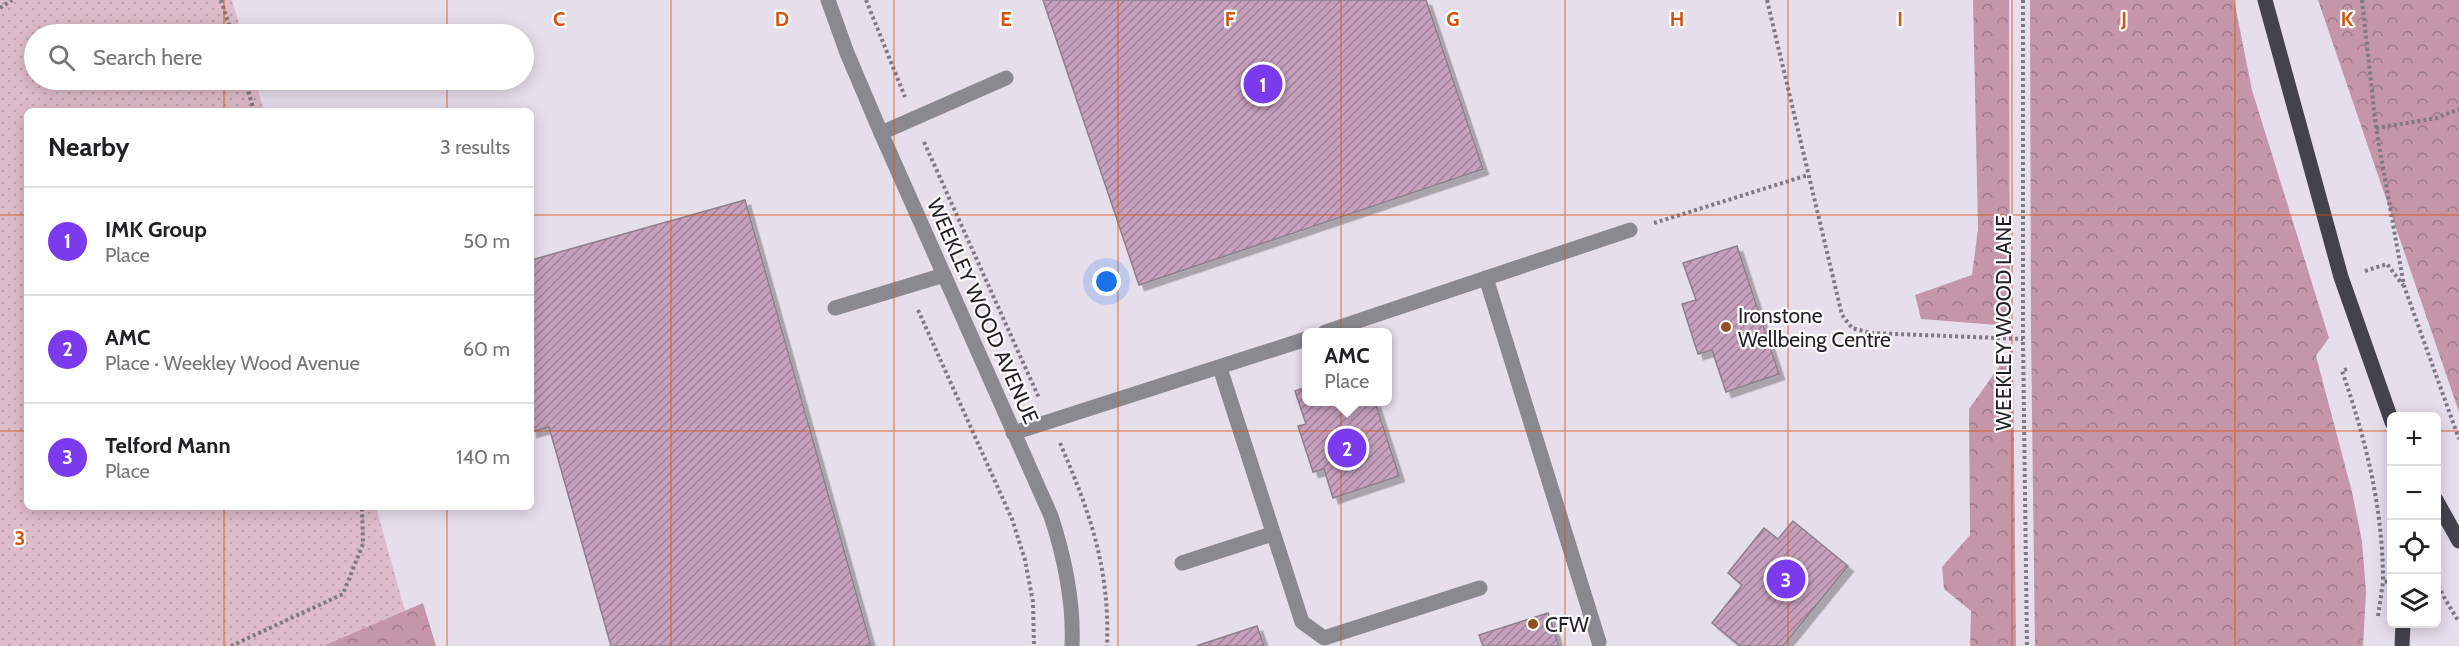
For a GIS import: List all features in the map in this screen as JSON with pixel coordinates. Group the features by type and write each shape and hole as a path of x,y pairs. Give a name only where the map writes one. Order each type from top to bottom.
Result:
{"main road":[{"path":"2265,0 2341,278 2388,412"},
{"path":"2441,509 2459,541"},
{"path":"2402,646 2403,628"}],"street":[{"name":"WEEKLEY WOOD AVENUE","path":"828,0 847,53 881,134 1051,516 1063,553 1070,592 1072,646"},
{"path":"881,134 1006,78"},
{"path":"1340,328 1630,230"},
{"path":"835,309 944,275"},
{"path":"1486,278 1599,642"},
{"path":"1013,433 1302,340"},
{"path":"1220,368 1302,622 1324,638 1480,588"},
{"path":"1182,563 1272,534"}],"path":[{"path":"0,8 12,0"},
{"path":"221,0 229,24"},
{"path":"866,0 906,100"},
{"path":"1767,0 1842,315 1852,328 1871,333 2023,339"},
{"name":"WEEKLEY WOOD LANE","path":"2024,0 2023,339 2027,646"},
{"path":"2362,0 2376,128 2404,286 2459,438"},
{"path":"248,90 253,108"},
{"path":"2376,128 2437,118 2459,109"},
{"path":"922,135 1037,393"},
{"path":"1630,230 1808,175"},
{"path":"2341,278 2387,264 2404,286"},
{"path":"915,302 1012,519 1025,560 1033,602 1034,646"},
{"path":"2370,362 2342,371 2361,425 2380,516 2382,582 2376,624"},
{"path":"1064,453 1087,508 1101,557 1108,600 1107,646"},
{"path":"231,646 343,594 363,544 362,510"},
{"path":"2382,582 2387,581"},
{"path":"2441,591 2459,622"}],"shaded area":[{"path":"0,0 232,0 239,24 24,24 24,90 258,90 263,108 24,108 24,510 377,510 405,611 323,646 0,646"}],"green space":[{"path":"1973,0 2009,0 2010,326 1921,319 1915,295 1972,275 1978,229"},
{"path":"2030,0 2234,0 2252,90 2329,338 2316,356 2352,492 2362,541 2366,592 2363,646 2035,646"},
{"path":"2318,0 2459,0 2459,412"},
{"path":"2013,347 2016,646 1970,646 1971,611 1944,589 1942,567 1970,535 1969,409"},
{"path":"423,603 436,646 323,646"}],"building":[{"path":"1043,0 1426,0 1483,169 1139,285"},
{"path":"745,200 871,646 611,646 549,427 534,431 534,259"},
{"name":"Ironstone Wellbeing Centre","path":"1737,246 1779,374 1726,392 1712,350 1698,354 1682,304 1696,300 1683,263"},
{"path":"1302,388 1302,406 1376,406 1399,476 1333,498 1324,469 1313,472 1298,426 1306,424 1295,391"},
{"path":"1793,521 1848,566 1783,646 1740,646 1712,623 1742,585 1728,573 1764,528 1778,539"},
{"name":"CFW","path":"1548,613 1559,646 1483,646 1479,635"},
{"path":"1257,626 1264,646 1196,646"}],"place":[{"name":"IMK Group","path":"1263,84"},
{"name":"Ironstone Wellbeing Centre","path":"1726,327"},
{"name":"AMC","path":"1347,448"},
{"name":"Telford Mann","path":"1786,579"},
{"name":"CFW","path":"1533,624"}]}
